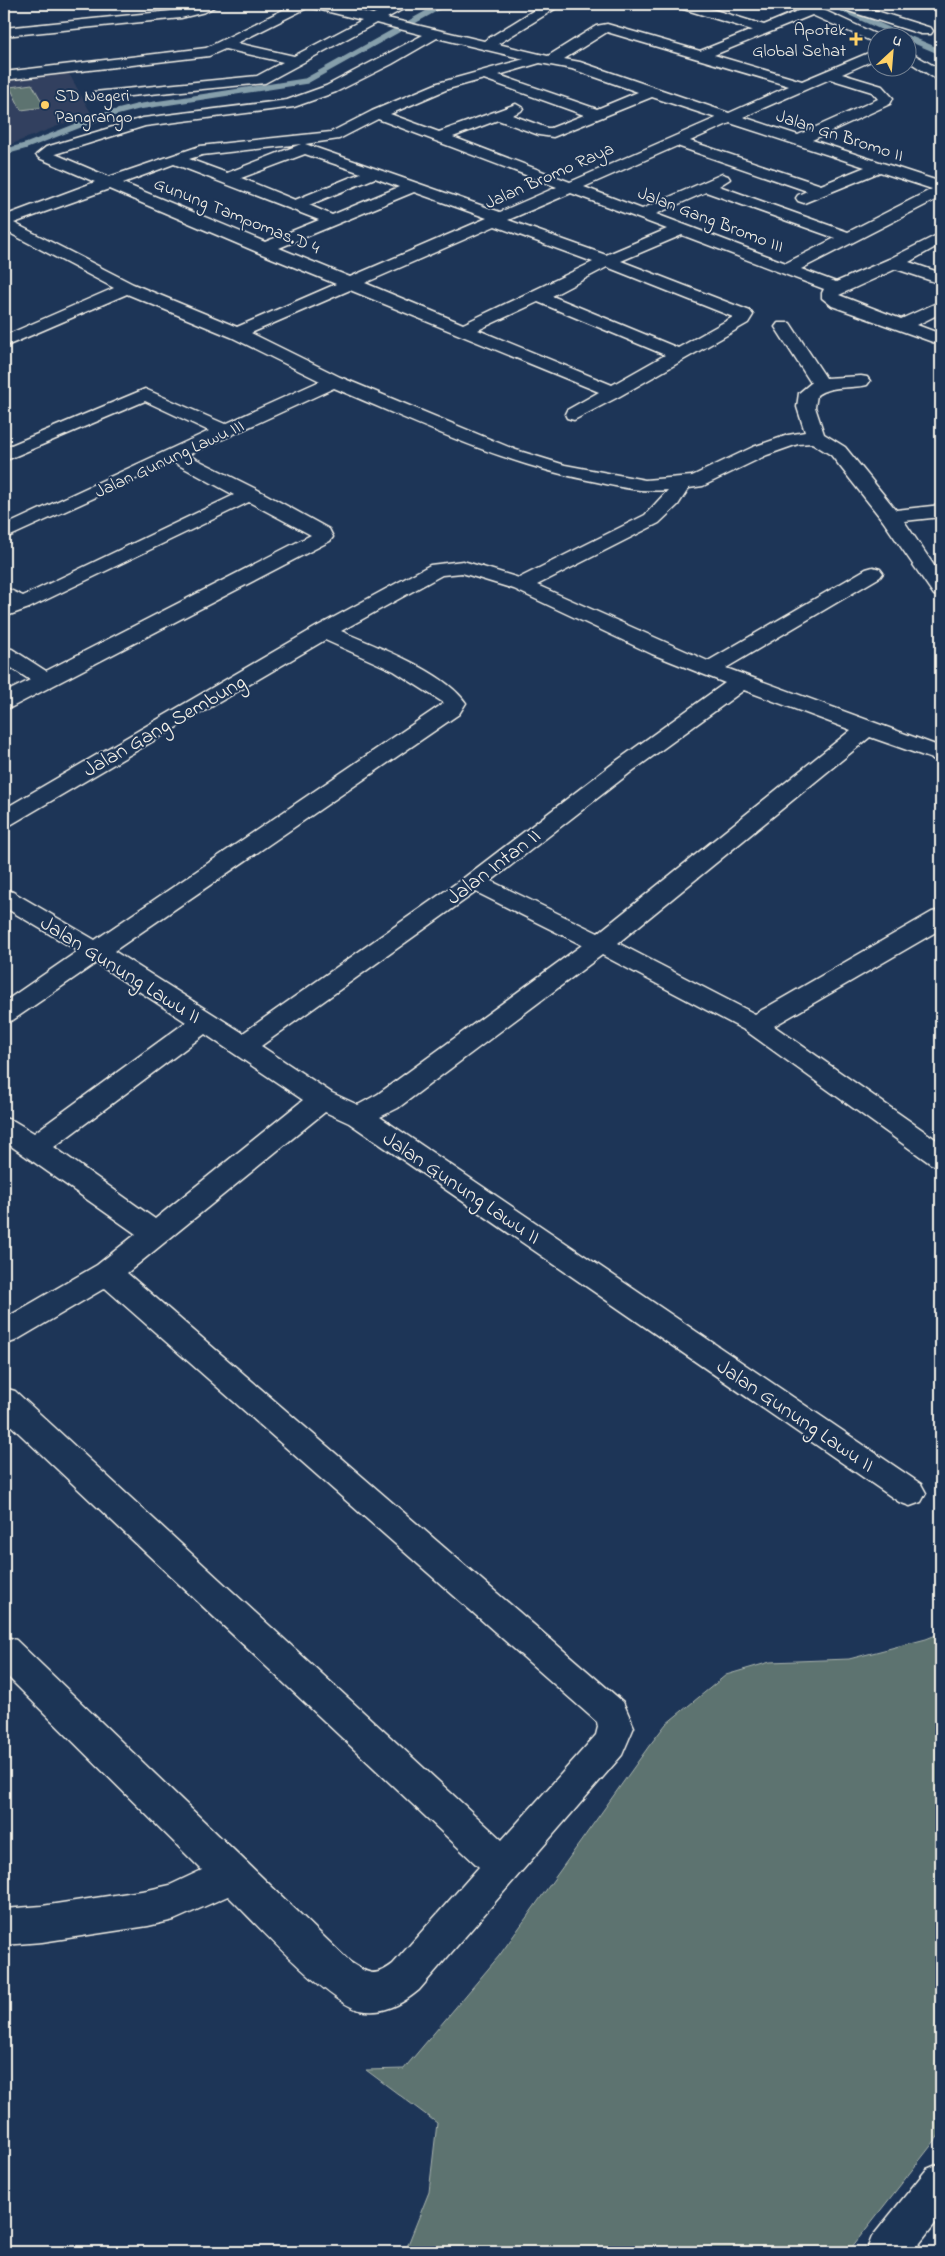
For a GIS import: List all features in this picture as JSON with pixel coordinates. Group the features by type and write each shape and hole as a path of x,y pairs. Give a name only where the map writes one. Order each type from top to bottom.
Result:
{"street":[{"path":"4,32 98,24 190,13 212,4"},
{"path":"4,76 198,55 225,45 305,4"},
{"path":"313,4 377,18 434,34 487,57 547,96 599,116"},
{"path":"99,96 260,80 402,4"},
{"path":"227,178 334,136 377,114 443,86 487,57 553,4"},
{"path":"682,4 763,29"},
{"path":"796,4 868,35"},
{"path":"841,4 920,36 941,25"},
{"path":"702,56 812,10"},
{"path":"98,24 120,63"},
{"path":"487,57 546,59 601,29 607,28 800,85"},
{"name":"Gunung Tampomas.D 4","path":"434,34 387,61 331,88 289,104 143,122 44,153 44,155 263,249 352,282 614,392"},
{"path":"225,45 298,61"},
{"name":"Jalan Gn Bromo II","path":"487,57 546,59 575,65 941,189"},
{"name":"Jalan Bromo Raya","path":"237,333 800,85 868,57"},
{"path":"918,61 941,76"},
{"path":"797,141 885,101 886,98 877,89 828,74"},
{"path":"499,115 550,133 599,116 651,92"},
{"path":"438,138 547,96"},
{"name":"Jalan Gang Bromo III","path":"377,114 837,288"},
{"path":"4,223 174,158 200,152 334,136"},
{"path":"676,141 822,191"},
{"path":"304,148 413,186 744,315 742,318 679,355 574,414"},
{"path":"174,158 332,220"},
{"path":"643,214 750,166"},
{"path":"773,211 878,167"},
{"path":"293,206 375,173"},
{"path":"263,249 413,186"},
{"path":"705,186 849,238"},
{"path":"787,269 941,189"},
{"path":"4,223 127,288 237,333 334,381 509,454 553,467 645,486 682,484 696,482 774,446 795,439 816,437 826,441 838,451 890,517 941,591"},
{"path":"464,330 584,274 606,261 682,229"},
{"path":"941,238 896,263 837,288 830,293 830,298 941,340"},
{"path":"896,263 941,279"},
{"path":"6,340 127,288"},
{"path":"538,296 679,355"},
{"path":"903,325 941,306"},
{"path":"784,327 821,384"},
{"name":"Jalan Gunung Lawu III","path":"4,533 20,518 226,432 334,381"},
{"path":"816,437 806,407 808,393 821,384 861,381"},
{"path":"4,455 145,394 226,432"},
{"path":"4,702 323,537 322,532 173,455"},
{"path":"521,585 652,519 671,501 682,484"},
{"path":"4,592 13,607 251,494"},
{"path":"890,517 941,511"},
{"name":"Jalan Gang Sembung","path":"4,819 437,568 462,567 521,585 740,682 941,755"},
{"path":"709,669 873,573"},
{"path":"4,1014 453,707 454,700 450,696 402,666 324,632"},
{"path":"4,654 45,680"},
{"name":"Jalan Intan II","path":"243,1046 474,882 623,767 740,682"},
{"path":"358,1116 388,1101 600,944 867,728"},
{"path":"474,882 600,944 755,1025 941,1157"},
{"name":"Jalan Gunung Lawu II","path":"4,897 96,951 243,1046 322,1100 358,1116 910,1493"},
{"path":"755,1025 941,918"},
{"path":"34,1147 205,1022"},
{"path":"4,1333 107,1273 322,1100"},
{"path":"4,1128 34,1147 156,1234"},
{"path":"4,1651 232,1876 337,1975 360,1991 390,1990 406,1977 610,1744 616,1727 611,1713 107,1273"},
{"path":"4,1400 504,1866"},
{"path":"4,1927 42,1924 148,1908 174,1902 232,1876"},
{"path":"887,2252 941,2183"}],"shaded area":[{"name":"SD Negeri Pangrango","path":"68,72 91,113 4,147 4,78"}],"green space":[{"path":"32,84 45,107 21,110 10,87"},
{"path":"941,1633 941,2133 848,2252 405,2252 429,2192 437,2123 366,2070 404,2069 499,1956 666,1724 726,1675 770,1662 849,1659 926,1639"}],"waterway":[{"path":"4,152 26,146 103,116 137,107 306,81 444,4"},
{"path":"831,4 884,28"},
{"path":"918,42 941,52"}],"place":[{"name":"Apotek Global Sehat","path":"856,39"},
{"name":"SD Negeri Pangrango","path":"45,105"}]}
